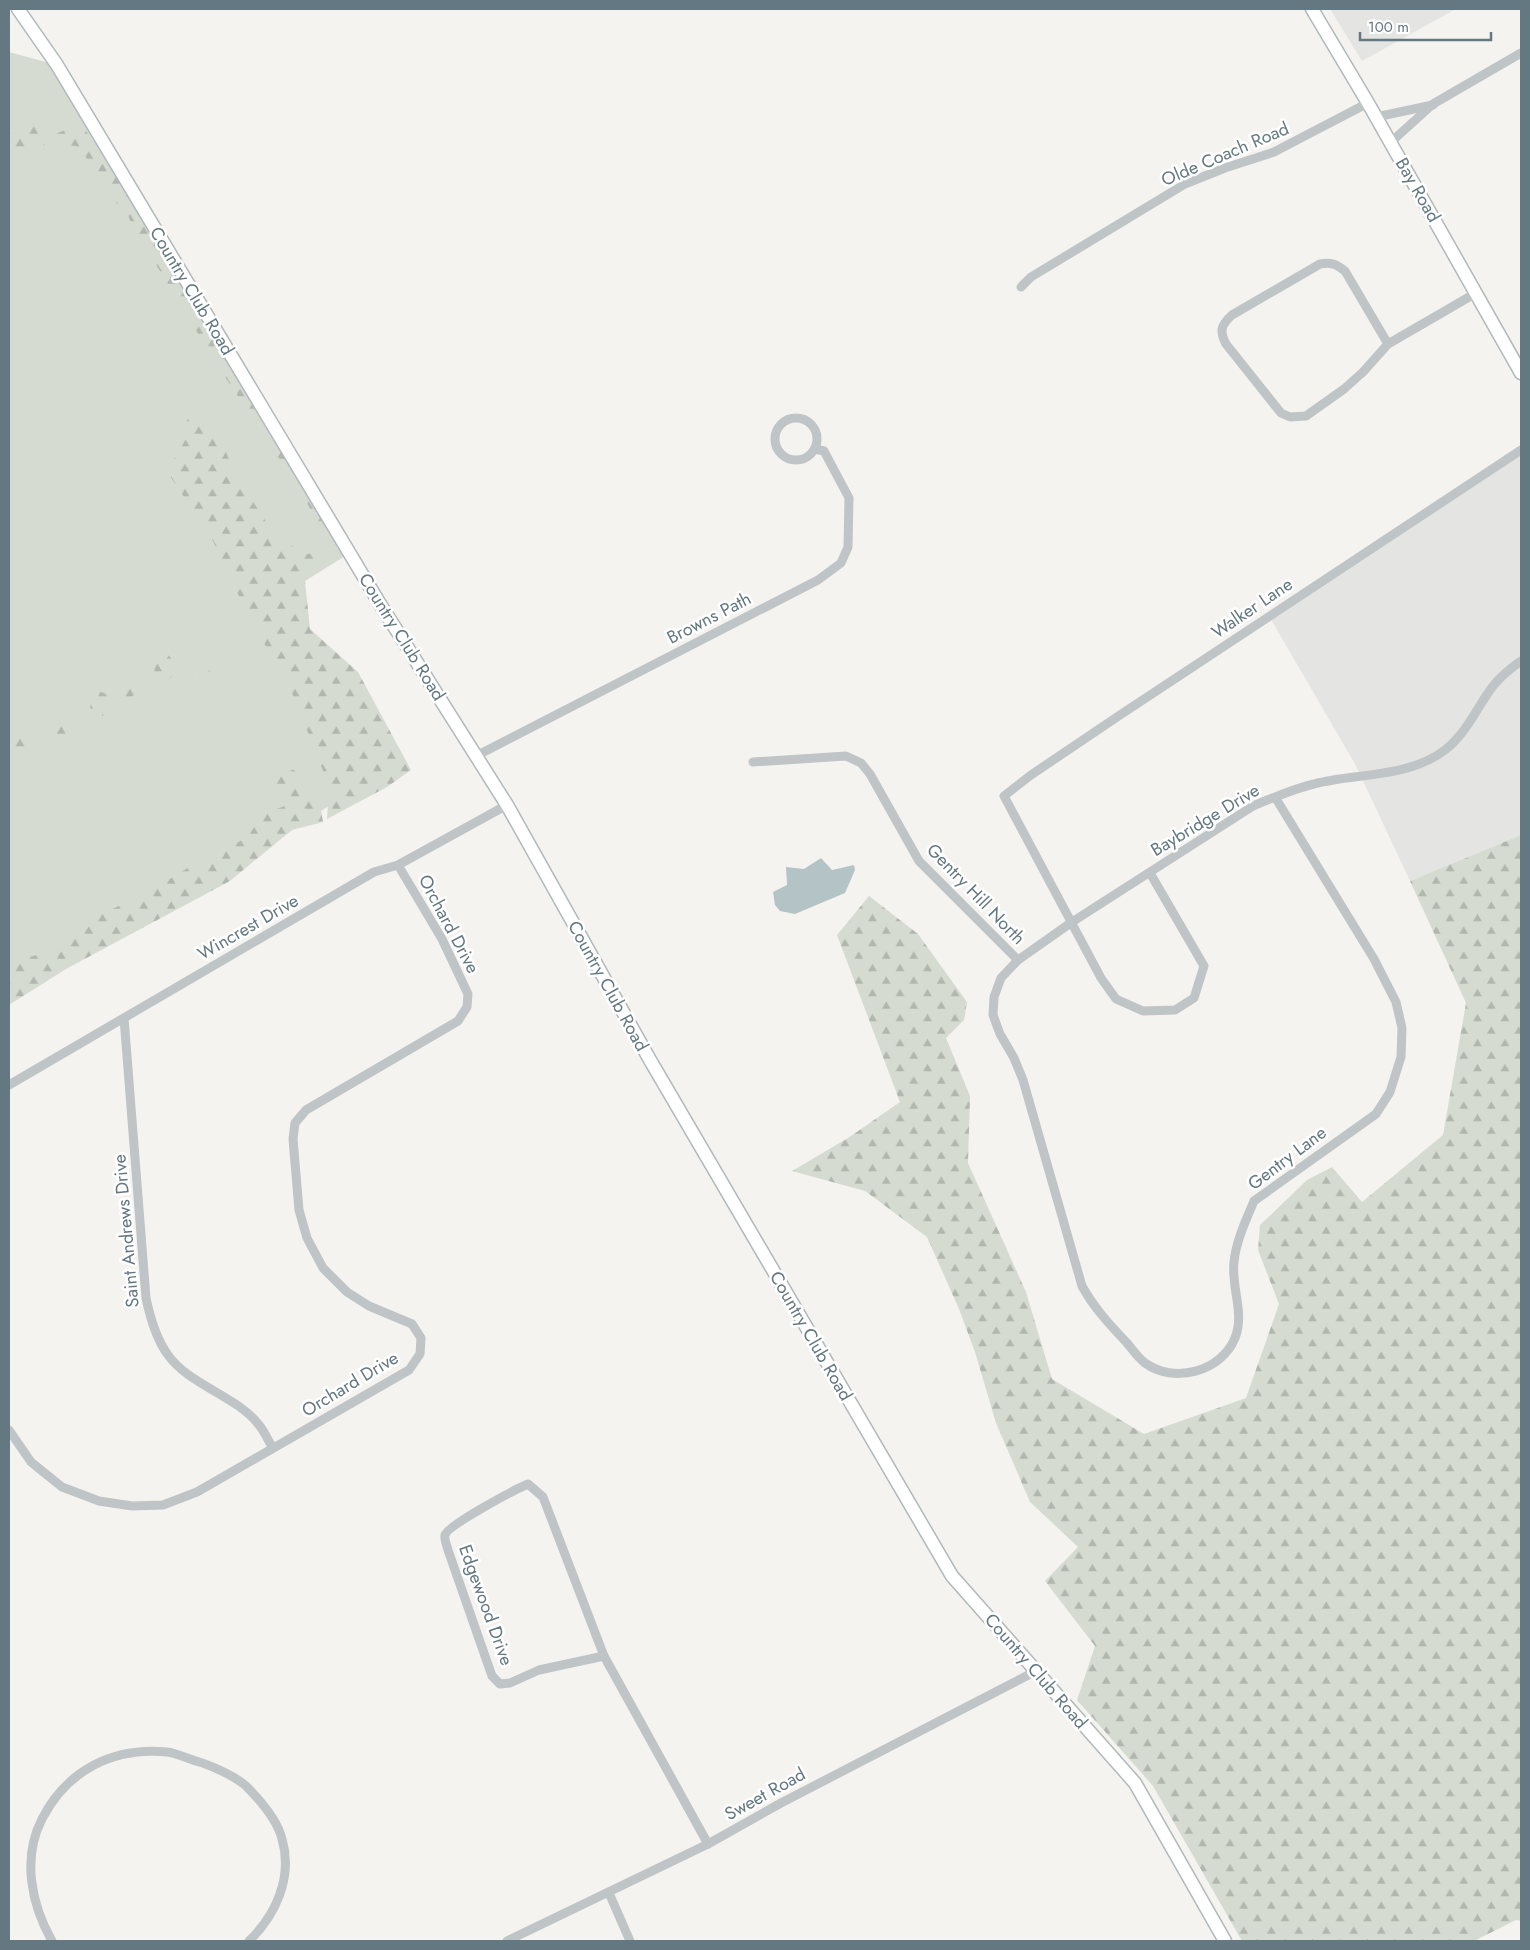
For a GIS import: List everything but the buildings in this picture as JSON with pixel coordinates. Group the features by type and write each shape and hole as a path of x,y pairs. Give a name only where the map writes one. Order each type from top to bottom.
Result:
{"street":[{"name":"Country Club Road","path":"18,9 56,65 380,604 507,805 650,1060 952,1576 1135,1783 1225,1941"},
{"name":"Bay Road","path":"1312,9 1391,142 1521,373"},
{"path":"1391,142 1433,104 1521,53"},
{"name":"Olde Coach Road","path":"1021,287 1031,277 1185,184 1274,152 1368,103"},
{"path":"1376,117 1433,104"},
{"path":"1388,344 1345,271 1337,265 1328,262 1320,264 1232,315 1224,322 1221,329 1226,344 1281,413 1290,417 1306,416 1344,389 1363,372 1388,344 1476,293"},
{"path":"790,419 806,420 816,432 817,441 815,449 803,459 787,458 780,453 776,446 775,438 778,430 783,423 790,419"},
{"name":"Browns Path","path":"476,756 818,580 841,563 848,547 848,498 824,451 815,449"},
{"name":"Walker Lane","path":"1072,922 1004,796 1031,775 1120,715 1521,450"},
{"name":"Baybridge Drive","path":"1072,922 1253,806 1313,784 1409,768 1428,760 1446,749 1462,732 1493,686 1509,669 1521,661"},
{"name":"Gentry Hill North","path":"753,762 846,756 861,763 870,774 913,854 1018,960"},
{"name":"Gentry Lane","path":"1072,922 1018,960 1000,978 994,997 993,1015 1000,1034 1014,1058 1023,1080 1082,1286 1092,1304 1144,1363 1164,1372 1184,1374 1204,1370 1223,1357 1234,1339 1239,1320 1234,1263 1244,1222 1254,1201 1376,1114 1390,1092 1401,1057 1402,1028 1396,1002 1374,959 1275,797"},
{"name":"Wincrest Drive","path":"9,1085 374,872 398,865 507,805"},
{"name":"Orchard Drive","path":"9,1430 31,1462 62,1488 99,1501 132,1506 163,1504 197,1492 409,1370 420,1354 421,1338 412,1324 369,1306 347,1292 323,1268 307,1238 299,1210 293,1139 295,1123 306,1110 458,1021 467,1007 468,994 442,939 398,865"},
{"path":"1072,922 1101,978 1116,999 1143,1011 1175,1010 1194,998 1204,966 1150,873"},
{"name":"Saint Andrews Drive","path":"124,1018 146,1298 150,1316 168,1356 182,1370 244,1411 259,1424 273,1448"},
{"name":"Edgewood Drive","path":"604,1656 539,1670 510,1683 500,1684 492,1676 448,1550 445,1535 448,1530 509,1493 528,1484 543,1497 604,1656 708,1844"},
{"name":"Sweet Road","path":"508,1941 708,1844 781,1803 1036,1671"},
{"path":"52,1941 33,1898 30,1858 37,1830 51,1802 75,1776 104,1760 138,1752 169,1752 208,1765 245,1785 268,1811 282,1839 285,1868 280,1899 264,1927 249,1941"},
{"path":"610,1893 630,1941"}],"shaded area":[{"path":"1330,9 1456,9 1362,61"},
{"path":"1521,454 1521,835 1410,881 1355,764 1269,616"},
{"path":"821,858 832,870 854,865 855,870 845,893 795,914 780,911 775,905 773,892 787,885 786,867 804,869"}],"green space":[{"path":"9,52 57,65 350,553 260,609 352,791 292,830 9,997"},
{"path":"29,122 40,130 45,145 9,149 9,124"},
{"path":"81,124 110,165 273,433 264,436 216,363 132,225 126,211 112,199 93,165 75,146 69,145 63,148 53,142 55,134"},
{"path":"191,415 221,440 235,474 276,537 307,554 315,553 305,581 310,629 358,672 411,770 387,787 327,819 329,786 295,699 244,607 213,541 170,476 173,461 186,439 184,425"},
{"path":"283,447 330,527 323,529 277,455"},
{"path":"168,654 175,664 174,675 164,683 156,679 152,655"},
{"path":"202,667 212,672 207,684 196,674"},
{"path":"124,682 133,685 136,692 130,700 121,695 120,686"},
{"path":"99,691 112,697 112,708 103,716 90,708 92,699"},
{"path":"61,716 71,727 69,737 59,743 48,740 51,726"},
{"path":"9,738 25,739 30,753 20,758 9,758"},
{"path":"280,768 294,770 306,786 306,800 320,804 323,822 292,830 230,881 66,969 9,1005 9,966 67,945 82,924 153,889 186,869 248,837 262,814 285,806 283,799 270,790 268,780"},
{"path":"1521,835 1521,1921 1516,1920 1474,1941 1242,1941 1153,1786 1077,1700 1095,1646 1045,1581 1078,1547 1030,1502 996,1423 975,1352 959,1309 927,1237 865,1191 792,1171 848,1138 900,1102 837,935 869,896 918,934 967,1002 964,1020 946,1038 970,1096 968,1163 1026,1292 1052,1379 1144,1434 1246,1398 1279,1304 1258,1250 1260,1225 1307,1180 1332,1167 1362,1202 1443,1135 1466,1003 1410,881"}]}
